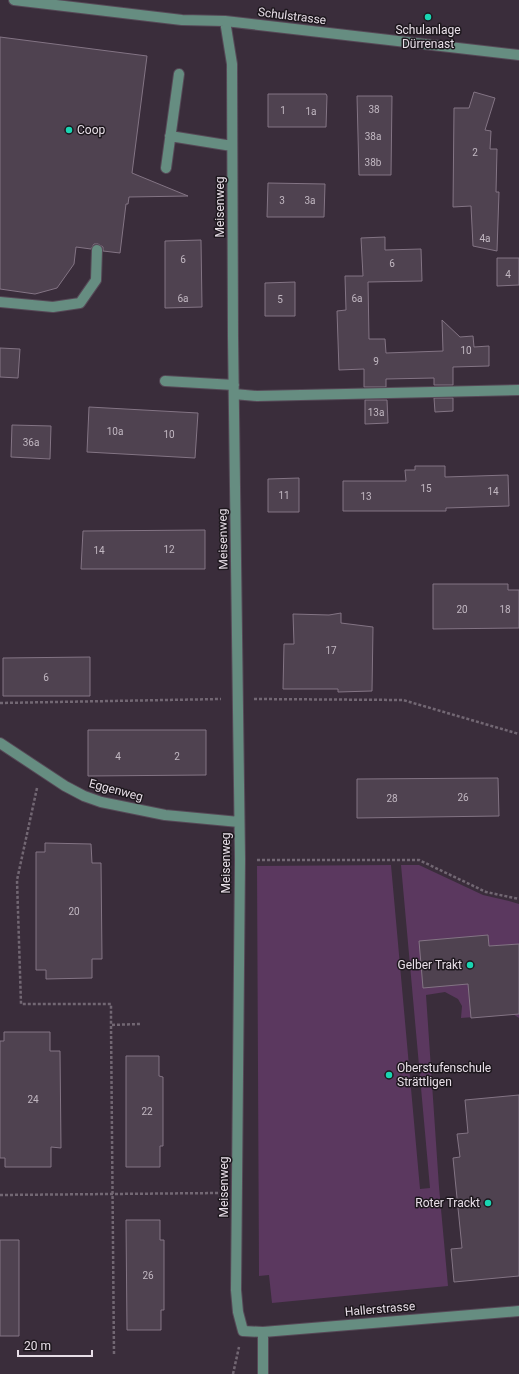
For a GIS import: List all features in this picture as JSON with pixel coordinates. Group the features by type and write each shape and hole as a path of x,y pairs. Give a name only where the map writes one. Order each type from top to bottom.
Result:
{"street":[{"name":"Schulstrasse","path":"14,0 182,20 225,21 519,55"},
{"name":"Meisenweg","path":"225,21 232,64 238,699 239,822 236,1290 238,1312 243,1331"},
{"path":"166,168 179,74"},
{"path":"170,136 232,146"},
{"path":"0,302 53,307 80,302 96,280 97,250"},
{"path":"165,382 234,390 257,396 464,390 519,390"},
{"name":"Eggenweg","path":"0,743 65,786 84,796 101,802 165,815 239,822"},
{"name":"Hallerstrasse","path":"243,1331 263,1332 519,1311"},
{"path":"263,1332 263,1374"}],"path":[{"path":"0,703 238,699 403,700 519,734"},
{"path":"41,770 17,880 20,1004 111,1004 114,1354"},
{"path":"257,860 419,860 486,892 519,899"},
{"path":"111,1025 140,1024"},
{"path":"0,1195 237,1193"},
{"path":"233,1374 243,1331"}],"shaded area":[{"name":"Oberstufenschule Strättligen","path":"391,865 420,1189 430,1188 401,865 419,865 483,895 519,904 519,1018 513,1014 461,1018 462,1006 458,999 445,992 426,995 439,1187 448,1286 272,1303 269,1275 259,1276 257,866"}],"building":[{"name":"Coop","path":"0,37 147,56 132,173 188,196 129,197 128,204 126,204 120,253 103,251 103,247 98,244 94,244 91,249 76,247 74,264 57,288 35,294 0,289"},
{"path":"474,92 495,98 485,130 491,131 490,149 497,149 496,192 499,192 497,251 473,246 471,206 453,207 454,108 469,108"},
{"path":"268,94 326,94 326,127 268,127"},
{"path":"357,96 392,96 391,175 359,175"},
{"path":"268,183 325,184 324,217 267,217"},
{"path":"385,237 385,250 421,249 422,281 368,282 369,339 385,339 386,353 443,351 442,320 460,337 473,336 474,347 489,346 489,366 453,367 453,385 434,385 434,378 386,379 386,387 364,387 364,369 339,370 337,311 346,310 345,276 363,276 361,238"},
{"path":"201,240 202,307 165,308 165,241"},
{"path":"497,258 519,258 519,285 497,286"},
{"path":"295,282 295,316 265,316 265,283"},
{"path":"0,348 20,349 18,378 0,377"},
{"path":"434,398 453,398 453,411 435,412"},
{"path":"365,400 387,400 388,423 365,424"},
{"path":"89,407 198,413 195,458 87,452"},
{"path":"12,425 51,426 50,459 11,457"},
{"path":"415,466 445,466 445,477 508,475 509,506 446,508 446,511 343,511 343,481 406,481 405,470 415,470"},
{"path":"299,478 299,512 268,512 268,479"},
{"path":"205,530 205,569 81,569 83,531"},
{"path":"433,584 508,584 508,590 519,590 519,628 433,629"},
{"path":"341,613 341,623 373,627 372,691 338,692 338,689 283,689 284,644 294,644 293,614 329,615"},
{"path":"90,657 90,696 3,696 3,658"},
{"path":"88,730 206,730 206,775 88,776"},
{"path":"498,778 499,816 357,818 357,779"},
{"path":"45,843 91,844 92,863 101,863 102,959 92,959 92,978 46,979 46,970 36,970 36,852 45,852"},
{"name":"Gelber Trakt","path":"488,935 489,946 519,944 519,1014 471,1018 468,984 423,988 419,941"},
{"path":"4,1032 50,1032 50,1051 60,1051 61,1148 51,1147 51,1167 5,1167 5,1158 0,1158 0,1041 4,1041"},
{"path":"126,1056 159,1056 159,1076 163,1077 163,1146 160,1146 160,1167 126,1167"},
{"name":"Roter Trackt","path":"519,1095 519,1276 454,1282 451,1249 462,1248 453,1158 460,1157 457,1134 468,1133 465,1100"},
{"path":"126,1220 160,1220 160,1240 164,1240 164,1310 161,1310 161,1330 127,1330"},
{"path":"0,1240 19,1240 19,1336 0,1336"}],"place":[{"name":"Schulanlage Dürrenast","path":"428,17"},
{"name":"Coop","path":"69,130"},
{"name":"Gelber Trakt","path":"470,965"},
{"name":"Oberstufenschule Strättligen","path":"389,1075"},
{"name":"Roter Trackt","path":"488,1203"}]}
